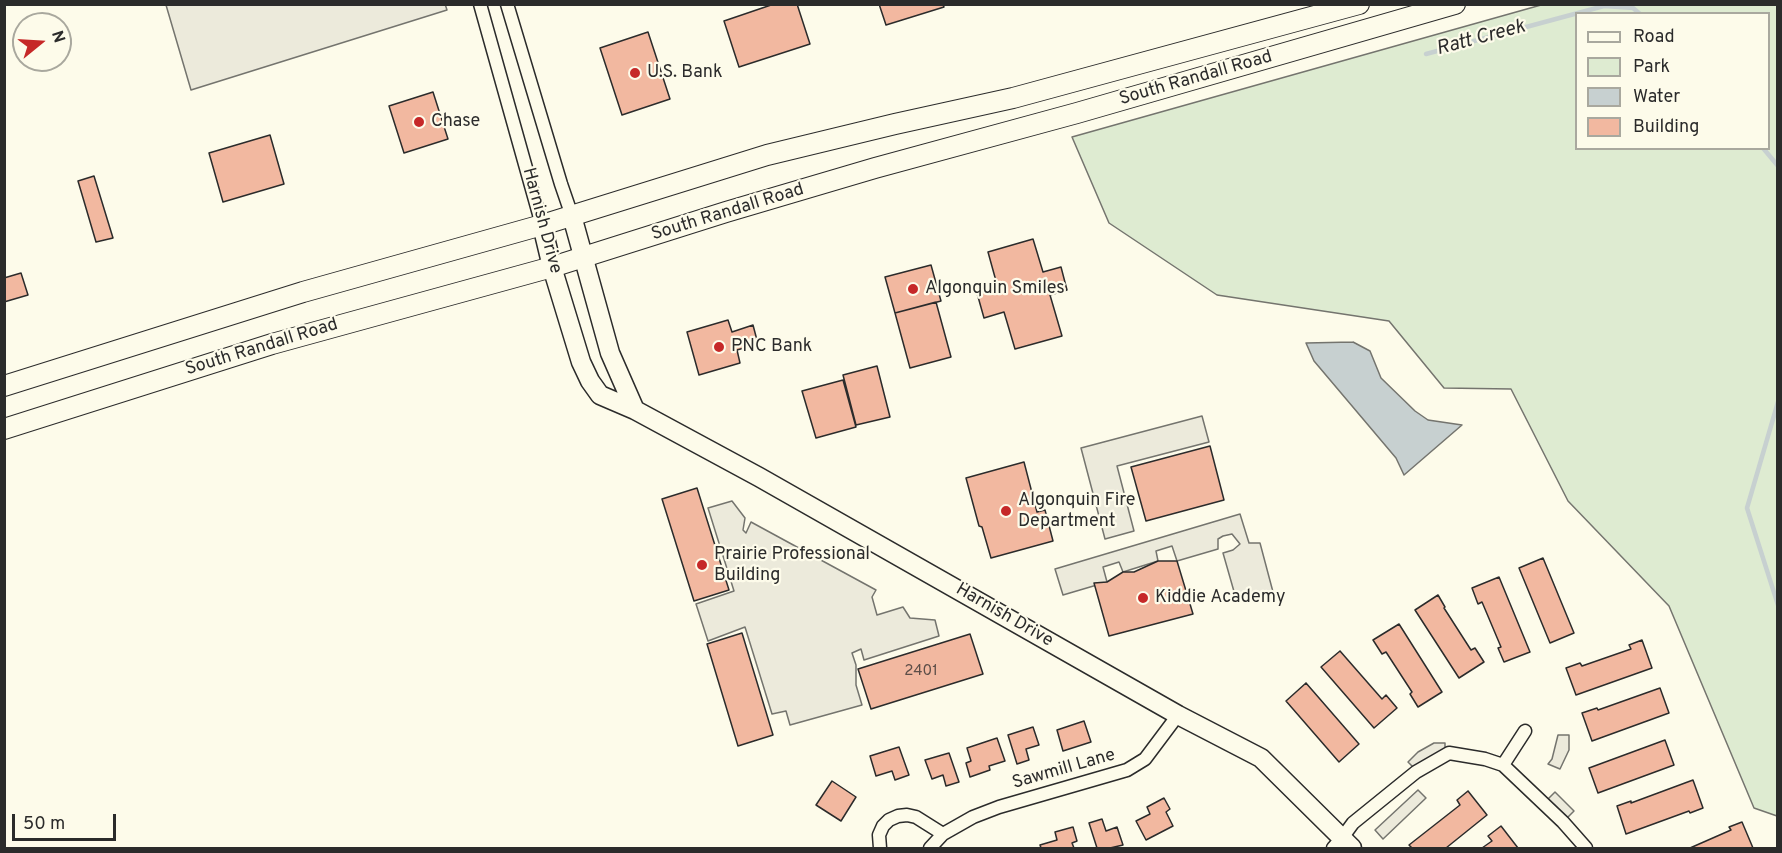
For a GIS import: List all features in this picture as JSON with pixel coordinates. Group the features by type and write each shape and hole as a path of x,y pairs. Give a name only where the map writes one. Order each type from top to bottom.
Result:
{"main road":[{"name":"South Randall Road","path":"4,386 303,292 542,225 767,155 1013,98 1359,4"},
{"name":"South Randall Road","path":"4,429 272,344 552,267 875,168 1077,113 1455,4"}],"street":[{"name":"Harnish Drive","path":"480,4 580,362 600,395 635,410 759,477 1178,715 1261,758 1342,845"},
{"name":"Harnish Drive","path":"507,4 585,257 610,352 635,410"},
{"name":"Sawmill Lane","path":"930,849 943,834 990,810 1127,770 1145,759 1178,715"},
{"path":"1503,765 1525,731"},
{"path":"1342,845 1353,823 1416,772 1449,753 1485,759 1503,765 1563,822 1586,849"},
{"path":"880,849 879,835 883,826 898,816 916,817 943,834"}],"green space":[{"path":"1541,5 1777,5 1777,816 1754,808 1669,606 1568,501 1511,389 1444,388 1389,321 1217,295 1109,223 1072,137"}],"shaded area":[{"path":"445,4 447,10 191,90 166,5"},
{"path":"1202,416 1209,442 1117,466 1134,531 1105,539 1081,448"},
{"path":"732,501 745,518 743,530 746,533 751,522 876,590 872,597 877,615 903,607 910,618 935,620 939,636 864,660 861,649 852,653 856,665 856,685 862,705 790,725 786,711 772,714 745,627 708,641 696,604 734,591 708,508"},
{"path":"1240,514 1249,543 1260,543 1273,592 1237,602 1223,553 1233,550 1240,544 1232,534 1218,539 1218,549 1177,561 1172,546 1156,551 1158,561 1123,572 1119,562 1103,567 1107,582 1063,595 1055,569"},
{"path":"1558,735 1569,735 1569,750 1560,769 1548,764 1552,759"},
{"path":"1434,743 1445,743 1445,755 1414,768 1408,762 1418,752"},
{"path":"1418,790 1426,798 1383,839 1375,830"},
{"path":"1555,792 1574,811 1563,822 1544,803"}],"water":[{"path":"1353,342 1370,351 1381,378 1415,411 1428,420 1462,425 1404,475 1396,458 1314,361 1306,343"}],"building":[{"path":"774,4 797,4 810,44 739,67 724,21"},
{"path":"879,4 943,4 944,7 886,25"},
{"name":"U.S. Bank","path":"648,32 670,99 622,115 600,48"},
{"name":"Chase","path":"433,92 448,139 404,153 389,106"},
{"path":"270,135 284,184 223,202 209,153"},
{"path":"94,176 113,238 96,242 78,181"},
{"path":"1033,239 1043,272 1061,267 1067,290 1050,295 1062,336 1015,349 1004,312 984,318 975,286 996,281 988,252"},
{"name":"Algonquin Smiles","path":"931,265 941,301 895,313 885,277"},
{"path":"21,273 28,295 4,302 4,278"},
{"path":"936,302 951,357 910,368 895,313"},
{"name":"PNC Bank","path":"728,320 732,332 753,325 758,344 737,350 740,363 699,375 687,332"},
{"path":"877,366 890,417 856,425 843,375"},
{"path":"843,380 856,427 816,438 802,391"},
{"path":"1210,446 1224,500 1146,521 1131,467"},
{"name":"Algonquin Fire Department","path":"1024,462 1037,512 1045,510 1053,541 991,558 982,527 979,526 966,478"},
{"name":"Prairie Professional Building","path":"697,488 729,590 694,601 662,499"},
{"path":"1543,558 1574,633 1550,643 1519,568"},
{"name":"Kiddie Academy","path":"1158,561 1177,561 1193,614 1109,636 1094,583 1107,582 1123,572 1134,572"},
{"path":"1499,577 1530,652 1504,662 1498,648 1501,647 1482,602 1478,604 1472,588"},
{"path":"1438,595 1471,650 1475,648 1484,662 1459,678 1415,610"},
{"path":"1399,624 1442,692 1418,707 1410,694 1412,692 1386,652 1382,654 1373,640"},
{"path":"742,633 773,735 738,746 707,644"},
{"path":"970,634 983,674 871,709 858,669"},
{"path":"1642,640 1652,668 1576,695 1566,668 1580,663 1582,666 1631,649 1629,645"},
{"path":"1340,651 1382,699 1386,695 1397,708 1374,728 1321,667"},
{"path":"1306,683 1359,744 1339,762 1286,701"},
{"path":"1660,688 1669,713 1592,741 1582,713 1597,708 1598,710"},
{"path":"1084,721 1091,742 1063,751 1057,730"},
{"path":"1033,727 1039,745 1026,749 1029,760 1017,764 1008,735"},
{"path":"997,738 1005,761 989,766 990,770 970,777 966,763 971,761 967,748"},
{"path":"1665,740 1674,765 1598,793 1589,768"},
{"path":"899,747 909,775 895,780 892,771 876,776 870,756"},
{"path":"949,753 959,782 946,786 943,775 932,779 925,760"},
{"path":"1693,780 1703,808 1626,834 1617,806"},
{"path":"832,781 856,797 841,821 816,805"},
{"path":"1468,791 1487,815 1446,848 1412,848 1409,845 1460,805 1457,800"},
{"path":"1164,798 1170,809 1166,812 1173,826 1146,840 1136,821 1150,814 1147,807"},
{"path":"1102,819 1106,831 1117,827 1123,845 1097,848 1089,823"},
{"path":"1742,822 1753,848 1690,848 1731,830 1729,827"},
{"path":"1501,826 1518,848 1482,848 1492,841 1488,836"},
{"path":"1073,827 1077,841 1072,843 1074,848 1041,848 1040,845 1057,840 1055,832"}],"waterway":[{"name":"Ratt Creek","path":"1582,12 1604,6 1633,8 1638,12"},
{"name":"Ratt Creek","path":"1426,54 1575,14"},
{"name":"Ratt Creek","path":"1765,150 1778,166"},
{"name":"Ratt Creek","path":"1778,402 1747,508 1778,605"}],"place":[{"name":"U.S. Bank","path":"635,73"},
{"name":"Chase","path":"419,122"},
{"name":"Algonquin Smiles","path":"913,289"},
{"name":"PNC Bank","path":"719,347"},
{"name":"Algonquin Fire Department","path":"1006,511"},
{"name":"Prairie Professional Building","path":"702,565"},
{"name":"Kiddie Academy","path":"1143,598"}]}
